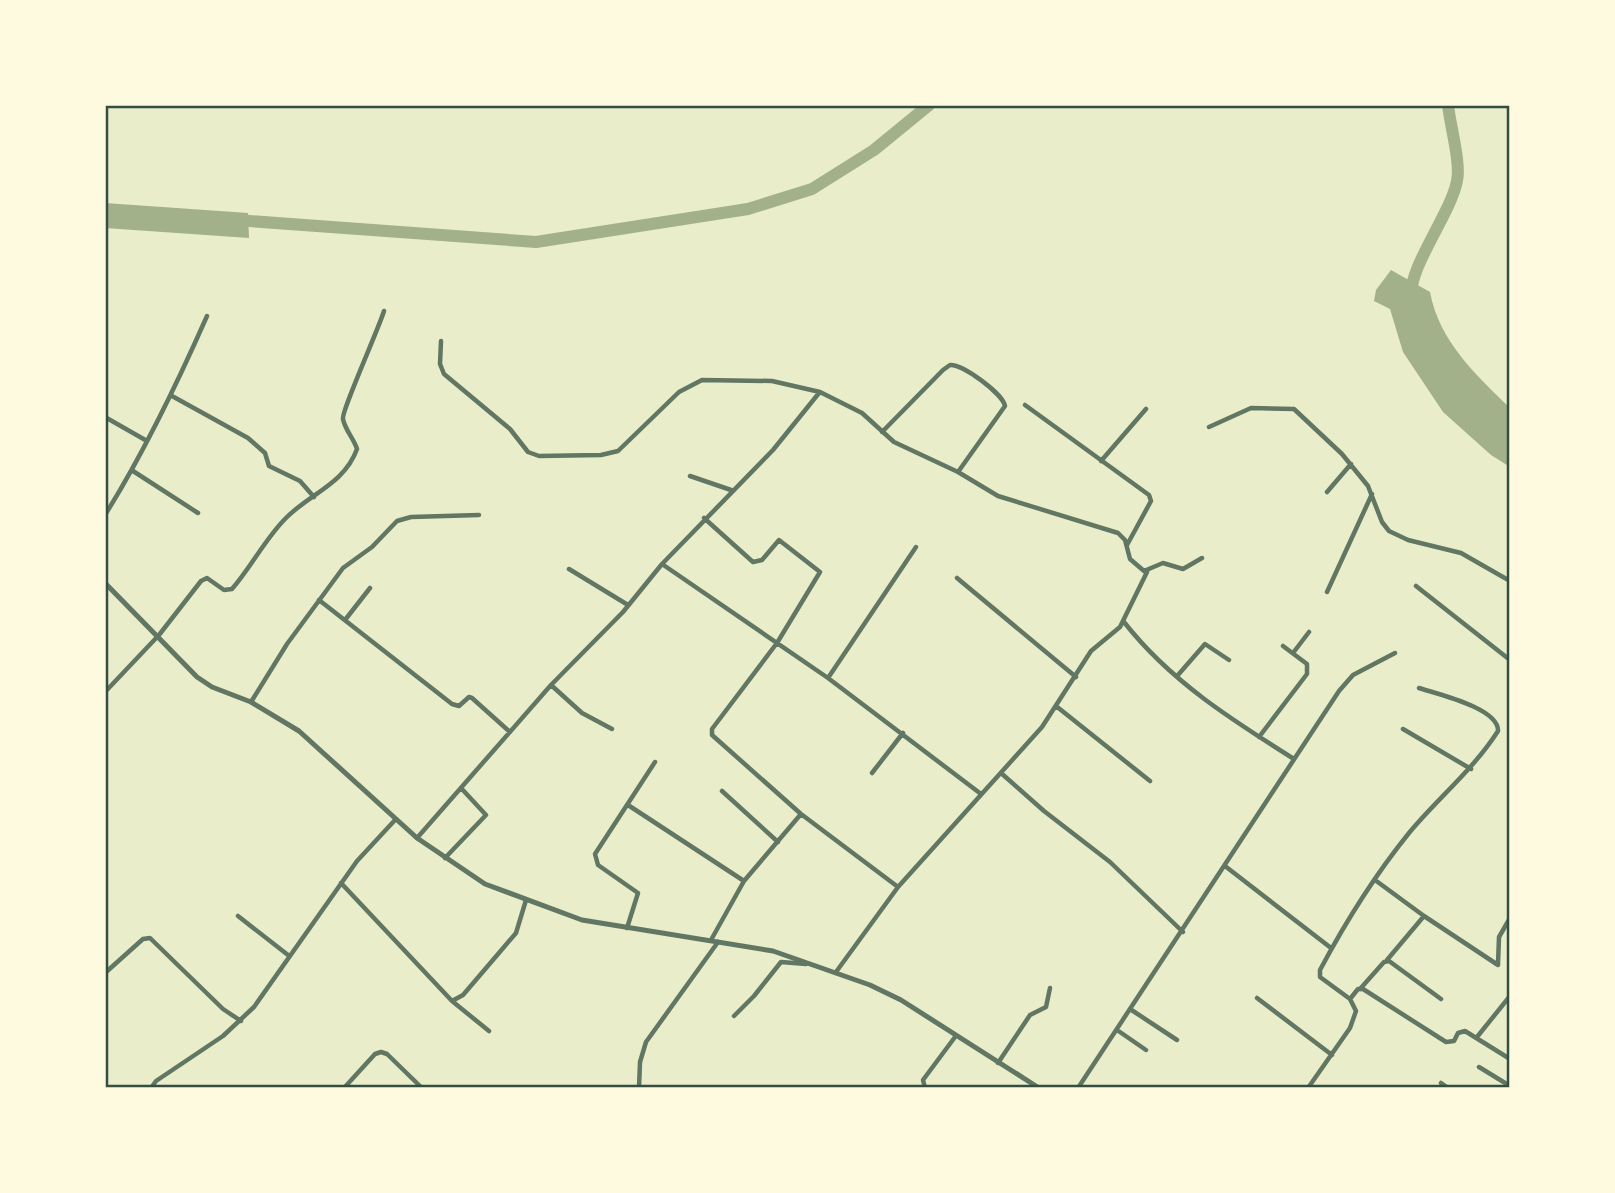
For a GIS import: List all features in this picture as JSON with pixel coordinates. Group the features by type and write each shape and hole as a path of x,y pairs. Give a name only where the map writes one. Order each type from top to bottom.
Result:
{"street":[{"path":"105,692 159,635 204,578 224,590 232,589 284,519 338,479 356,453 356,445 343,420 343,409 369,354 384,311"},
{"path":"105,515 133,471 172,396 207,316"},
{"path":"441,341 440,364 444,373 510,429 524,448 533,455 601,455 618,451 679,392 702,380 772,382 820,392 862,413 894,442 958,471 1009,501 1109,528 1118,533 1127,545 1130,559 1147,572"},
{"path":"882,432 943,370 950,365 962,368 1001,396 1005,406 958,471"},
{"path":"417,838 551,685 628,605 704,518 773,450 820,392"},
{"path":"172,396 248,438 265,453 267,464 300,481 314,497"},
{"path":"1025,404 1151,498 1127,545"},
{"path":"1209,426 1251,408 1294,409 1350,464 1372,493 1377,512 1389,531 1408,540 1461,553 1510,581"},
{"path":"1101,461 1146,409"},
{"path":"105,417 147,441"},
{"path":"1326,492 1350,464"},
{"path":"133,471 198,513"},
{"path":"690,476 731,490"},
{"path":"1327,592 1372,493"},
{"path":"251,702 319,600 349,561 372,547 397,521 411,517 479,515"},
{"path":"704,518 754,562 762,560 779,540 819,569 820,575 777,643 712,732 801,814 898,887"},
{"path":"828,678 916,547"},
{"path":"836,972 898,887 1056,706 1091,651 1124,622 1147,572 1163,563 1183,569 1202,558"},
{"path":"662,564 828,678 981,794"},
{"path":"569,569 628,605"},
{"path":"957,578 1076,677"},
{"path":"105,583 159,635 197,677 212,687 251,702 299,732 359,783 417,838 485,884 582,920 773,951 836,972 887,991 1039,1088"},
{"path":"1416,586 1510,660"},
{"path":"345,620 370,588"},
{"path":"319,600 452,704 459,706 468,697 472,698 510,732"},
{"path":"1124,622 1150,654 1178,675 1220,714 1294,759"},
{"path":"1293,653 1309,632"},
{"path":"1178,675 1205,645 1229,660"},
{"path":"1259,737 1307,674 1307,664 1283,646"},
{"path":"1078,1088 1346,682 1395,653"},
{"path":"551,685 582,713 612,729"},
{"path":"1308,1088 1354,1021 1356,1011 1350,999 1320,977 1320,970 1331,948 1408,835 1471,769 1498,731 1496,721 1481,710 1419,688"},
{"path":"1056,706 1150,781"},
{"path":"1403,729 1471,769"},
{"path":"872,773 903,733"},
{"path":"627,928 638,893 595,861 595,854 655,762"},
{"path":"1001,772 1033,803 1110,862 1183,932"},
{"path":"445,858 486,815 461,788"},
{"path":"722,791 778,842"},
{"path":"628,805 744,881"},
{"path":"711,940 744,881 801,814"},
{"path":"151,1088 156,1081 241,1021 341,883 395,820"},
{"path":"1225,866 1331,948"},
{"path":"1375,880 1498,965 1499,937 1510,918"},
{"path":"341,883 452,1001 489,1031"},
{"path":"452,1001 463,995 516,933 526,900"},
{"path":"237,916 288,955"},
{"path":"1350,999 1424,916"},
{"path":"105,973 143,939 150,938 223,1009 241,1021"},
{"path":"646,1088 639,1086 640,1062 646,1042 719,941"},
{"path":"1386,961 1441,999"},
{"path":"734,1016 758,992 780,962 810,964"},
{"path":"998,1063 1030,1015 1046,1007 1050,988"},
{"path":"1360,989 1446,1042 1454,1041 1462,1031 1477,1037 1510,1059"},
{"path":"1477,1037 1510,996"},
{"path":"1257,998 1332,1055"},
{"path":"1130,1009 1177,1040"},
{"path":"1117,1030 1146,1050"},
{"path":"925,1088 923,1080 956,1037"},
{"path":"344,1088 375,1054 381,1052 387,1054 422,1088"},
{"path":"1479,1066 1510,1086"},
{"path":"1441,1083 1448,1088"}],"shaded area":[{"path":"105,203 248,213 249,238 105,228"},
{"path":"1391,270 1430,292 1450,342 1472,370 1510,408 1510,467 1491,455 1443,412 1403,352 1390,309 1374,301 1376,290"}],"waterway":[{"path":"235,220 536,242 748,209 812,189 874,150 929,105"},
{"path":"1412,296 1416,272 1447,209 1457,181 1456,154 1448,105"}]}
